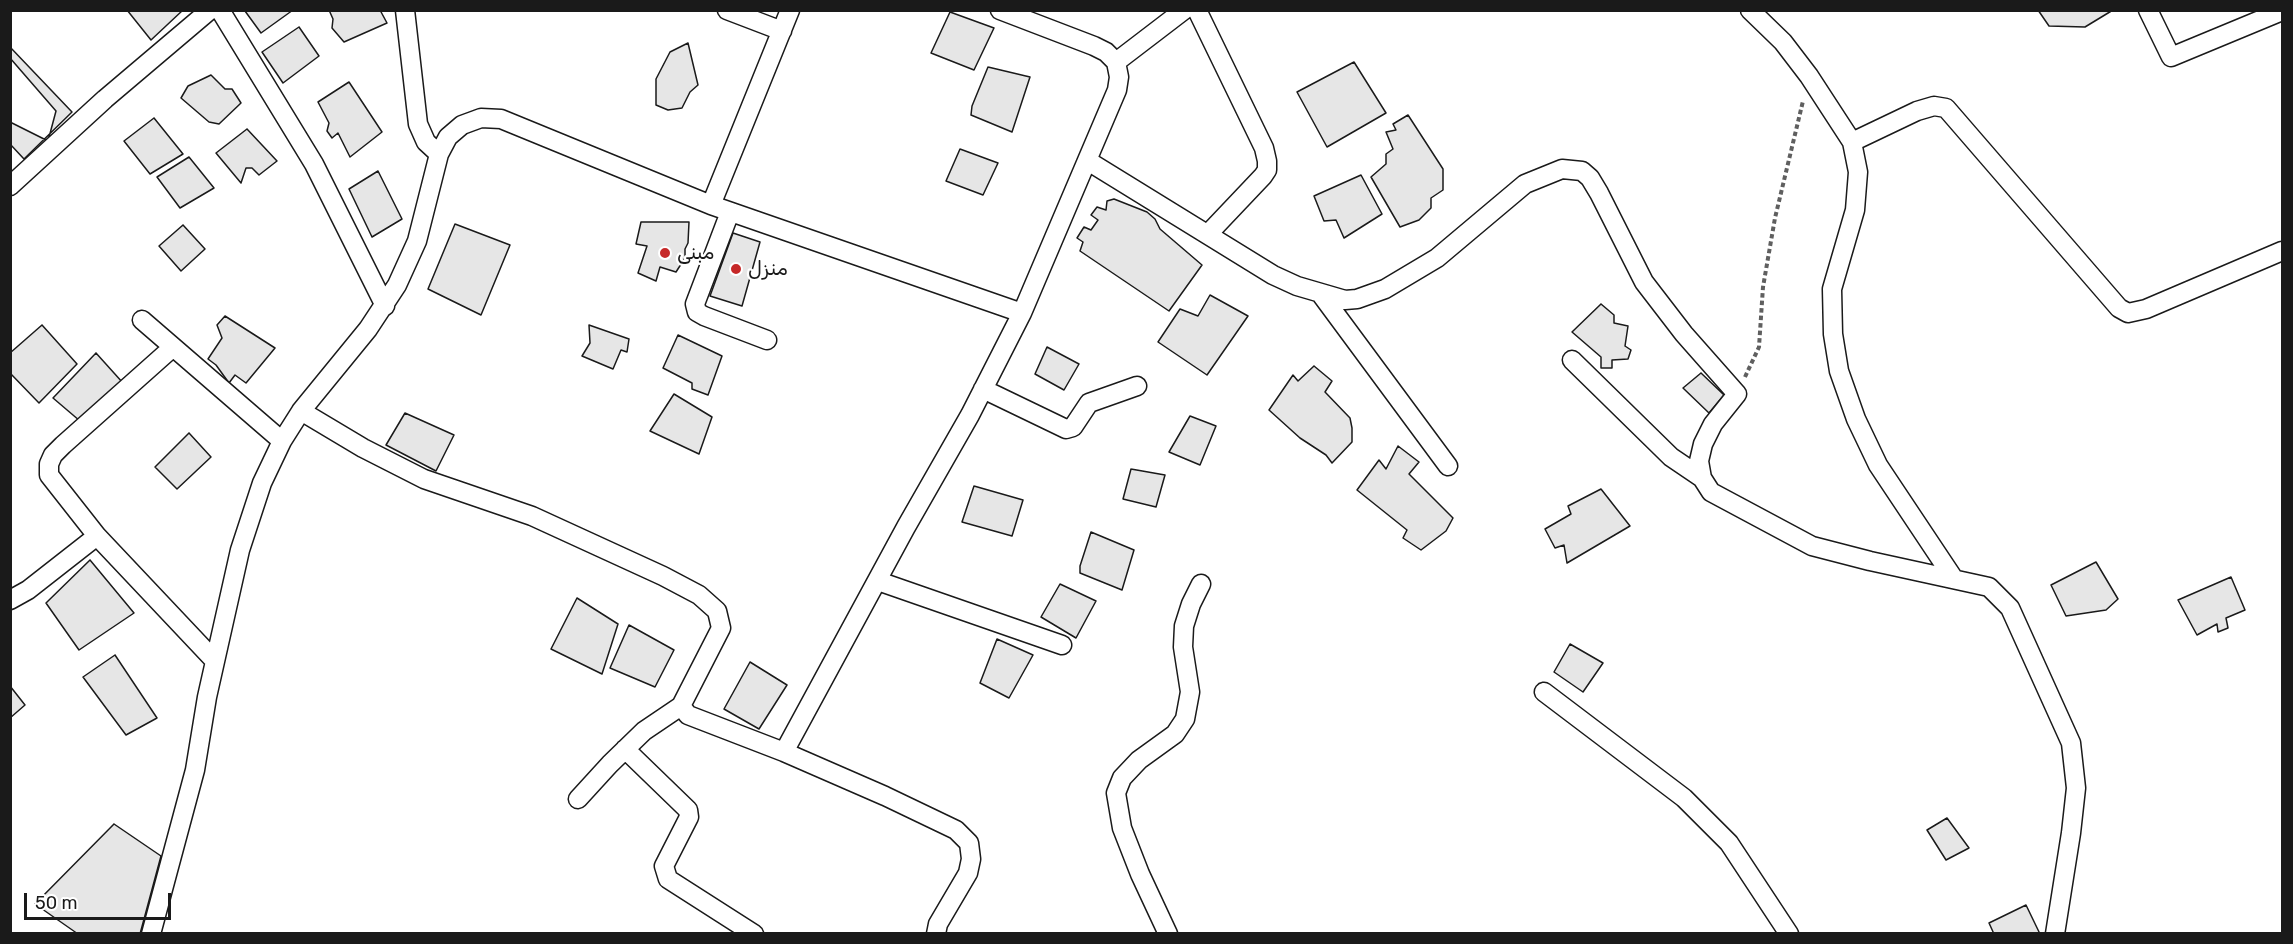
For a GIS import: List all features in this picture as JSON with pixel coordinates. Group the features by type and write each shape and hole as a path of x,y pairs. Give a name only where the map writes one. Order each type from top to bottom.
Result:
{"street":[{"path":"10,186 105,99 210,10"},
{"path":"220,10 314,164 385,306"},
{"path":"405,10 418,124 426,142 439,154"},
{"path":"727,10 782,32"},
{"path":"711,205 790,10"},
{"path":"784,752 984,389 1022,313 1117,90 1119,76 1116,63 1106,52 1000,10"},
{"path":"1116,63 1184,10"},
{"path":"1197,10 1264,147 1267,161 1267,170 1263,176 1208,234"},
{"path":"1750,10 1783,42 1809,76 1852,142 1858,172 1854,210 1832,289 1833,334 1839,371 1856,419 1878,465 1954,579"},
{"path":"2148,10 2171,57 2283,11"},
{"path":"1852,142 1917,111 1934,106 1946,108 2119,308 2128,313 2146,309 2283,251"},
{"path":"151,933 195,770 215,662 240,550 262,483 282,441 301,411 385,306 417,241 439,154 448,137 462,125 481,118 501,119 711,205 1022,313"},
{"path":"1088,161 1273,275 1297,286 1345,300 1385,289 1437,258 1525,184 1562,169 1582,171 1590,178 1599,193 1644,282 1684,334 1737,394 1713,424 1702,444 1700,461 1702,478"},
{"path":"730,212 695,304 697,312 767,340"},
{"path":"1320,293 1448,466"},
{"path":"142,320 282,441"},
{"path":"172,348 53,455 49,464 49,476 97,536 215,662"},
{"path":"1572,360 1671,458 1702,478 1711,492 1812,546 1989,587 2010,608 2071,743 2076,788 2055,933"},
{"path":"984,389 1066,429 1072,427 1089,403 1137,386"},
{"path":"301,411 363,448 424,479 532,516 663,576 699,595 717,611 721,628 681,706 644,731 579,800"},
{"path":"10,600 28,590 97,536"},
{"path":"878,581 1062,645"},
{"path":"1168,933 1140,874 1122,828 1116,793 1122,778 1139,760 1175,734 1185,719 1190,692 1183,647 1184,626 1201,584"},
{"path":"1544,692 1684,798 1729,843 1789,933"},
{"path":"681,706 687,716 784,752 956,830 969,843 971,859 968,873 938,924 936,933"},
{"path":"625,749 688,810 689,817 664,866 668,879 754,933"}],"path":[{"path":"1737,394 1759,347 1763,287 1775,218 1809,76"}],"building":[{"path":"127,10 183,10 151,40"},
{"path":"293,10 261,33 245,11"},
{"path":"329,10 380,10 387,23 344,42 332,28 333,19"},
{"path":"2038,10 2113,10 2085,27 2049,26"},
{"path":"950,12 994,28 974,70 931,53"},
{"path":"299,27 319,56 283,83 262,52"},
{"path":"688,43 698,85 690,92 682,108 668,110 656,105 656,79 670,52"},
{"path":"10,47 72,112 24,159 10,144"},
{"path":"10,58 56,111 48,141 10,122"},
{"path":"1354,62 1386,113 1327,147 1297,92"},
{"path":"988,67 1030,77 1012,132 971,115 972,106"},
{"path":"211,75 225,89 232,89 241,103 219,124 209,122 181,98 188,86"},
{"path":"349,82 382,132 350,157 338,133 332,138 327,131 329,123 318,102"},
{"path":"1408,115 1443,169 1443,190 1431,198 1431,208 1419,220 1400,227 1371,177 1386,164 1386,154 1393,149 1386,132 1396,130 1393,124"},
{"path":"154,118 183,154 150,174 124,141"},
{"path":"247,129 277,161 259,175 252,168 246,168 241,183 216,153"},
{"path":"960,149 998,163 983,195 946,181"},
{"path":"189,157 214,188 180,208 157,177"},
{"path":"378,171 402,219 372,237 349,189"},
{"path":"1361,175 1382,214 1344,238 1336,220 1324,221 1314,196"},
{"path":"1114,199 1147,212 1155,219 1160,229 1202,265 1169,311 1080,251 1083,242 1077,238 1084,227 1091,230 1098,220 1091,215 1097,207 1106,210 1107,201"},
{"name":"مبنى","path":"641,222 689,222 685,258 676,272 660,267 656,281 638,273 647,246 636,244"},
{"path":"455,224 510,245 481,315 428,289"},
{"path":"183,225 205,249 181,271 159,246"},
{"name":"منزل","path":"733,233 760,242 742,306 710,296"},
{"path":"1210,295 1248,316 1207,375 1158,342 1180,309 1198,316"},
{"path":"1601,304 1614,315 1614,323 1628,326 1625,346 1631,350 1628,359 1612,360 1612,368 1601,368 1601,357 1572,332"},
{"path":"225,316 275,348 246,383 235,375 229,383 216,365 208,359 222,338 217,325"},
{"path":"42,325 77,364 39,403 10,373 10,353"},
{"path":"589,325 629,339 627,352 621,350 613,369 582,356 590,343"},
{"path":"678,335 722,356 708,395 692,389 692,383 663,368"},
{"path":"1047,347 1079,364 1064,390 1035,374"},
{"path":"96,353 123,383 80,421 53,398"},
{"path":"1314,366 1332,381 1325,392 1350,418 1352,428 1352,442 1332,463 1326,455 1300,438 1269,410 1293,375 1298,381"},
{"path":"1701,373 1724,395 1709,413 1683,388"},
{"path":"674,394 712,417 699,454 650,431"},
{"path":"405,413 454,435 436,471 386,445"},
{"path":"1190,416 1216,426 1200,465 1169,452"},
{"path":"189,433 211,457 177,489 155,467"},
{"path":"1398,446 1419,462 1409,474 1453,518 1446,531 1421,550 1403,538 1407,530 1357,490 1379,460 1386,469"},
{"path":"1131,469 1165,475 1156,507 1123,499"},
{"path":"974,486 1023,500 1012,536 962,522"},
{"path":"1601,489 1630,526 1567,563 1564,545 1555,548 1545,529 1571,514 1568,506"},
{"path":"1091,532 1134,550 1122,590 1080,573 1080,566"},
{"path":"90,560 134,613 79,650 46,603"},
{"path":"2096,562 2118,599 2106,610 2066,616 2051,585"},
{"path":"2231,577 2245,610 2226,618 2228,628 2218,632 2217,624 2197,635 2178,600"},
{"path":"1060,584 1096,601 1076,638 1041,617"},
{"path":"577,598 618,624 602,674 551,649"},
{"path":"629,625 674,650 655,687 610,668"},
{"path":"997,639 1033,655 1009,698 980,683"},
{"path":"1570,644 1603,663 1583,692 1554,672"},
{"path":"115,655 157,718 126,735 83,677"},
{"path":"750,662 787,685 759,729 724,709"},
{"path":"10,686 25,705 10,718"},
{"path":"1947,818 1969,848 1946,860 1927,830"},
{"path":"114,824 161,856 140,934 78,934 35,904"},
{"path":"2026,905 2040,934 1994,934 1989,923"}],"place":[{"name":"مبنى","path":"665,253"},
{"name":"منزل","path":"736,269"}]}
